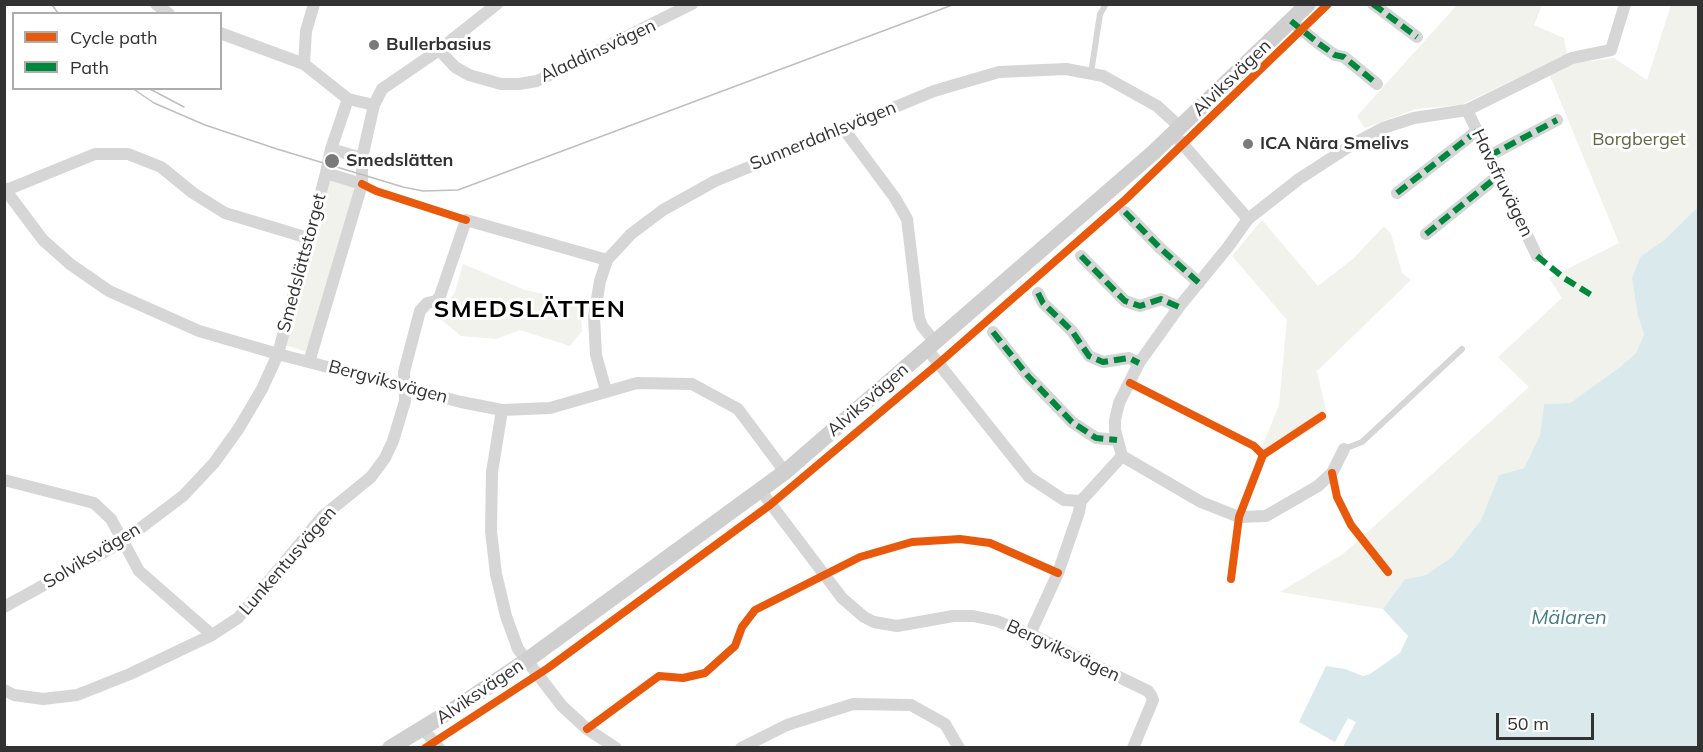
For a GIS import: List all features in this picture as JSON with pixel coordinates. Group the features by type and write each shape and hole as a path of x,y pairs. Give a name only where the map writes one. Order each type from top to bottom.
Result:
{"street":[{"path":"304,64 306,31 314,4"},
{"path":"222,34 304,64 348,99 374,105 382,89 439,50 497,4"},
{"name":"Aladdinsvägen","path":"439,50 455,67 469,75 501,84 537,81 693,4"},
{"path":"1372,4 1417,38"},
{"path":"1344,449 1332,473 1318,486 1266,516 1239,517 1201,502 1122,456 1115,430 1119,403 1139,363 1248,219 1307,174 1353,144 1383,128 1414,117 1467,110 1572,58 1611,50 1625,4"},
{"name":"Alviksvägen","path":"390,747 423,729 526,661 785,472 1176,130 1308,5"},
{"path":"1291,21 1335,55 1344,57 1377,84"},
{"name":"Sunnerdahlsvägen","path":"606,390 596,355 594,317 600,281 607,260 631,234 663,210 715,181 934,91 999,72 1066,69 1103,76 1157,106 1248,219"},
{"name":"Smedslättstorget","path":"278,354 331,149 348,99"},
{"name":"Smedslättstorget","path":"309,362 362,184 362,158 374,105"},
{"name":"Havsfruvägen","path":"1467,110 1537,256"},
{"path":"1489,156 1557,120"},
{"path":"843,128 895,198 907,219 919,318 931,346 1029,477 1064,500 1081,501"},
{"path":"1397,193 1477,131"},
{"path":"331,149 362,158"},
{"path":"5,190 95,153 128,153 161,167 193,193 225,213 308,238"},
{"name":"Smedslättstorget","path":"326,173 362,184"},
{"path":"1426,234 1498,176"},
{"name":"Bergviksvägen","path":"5,190 43,240 70,264 109,291 199,331 461,402 502,410 550,408 637,382 692,384 738,410 785,472"},
{"path":"1125,212 1199,283"},
{"name":"Lunkentusvägen","path":"4,690 14,695 43,699 77,695 130,674 212,635 238,618 322,517 371,477 386,458 405,401 404,372 420,310 427,303 436,301 440,296 466,220 607,260"},
{"path":"1081,256 1125,301 1140,306 1161,299 1179,308"},
{"path":"1038,293 1043,303 1072,331 1089,356 1103,362 1129,358 1139,363"},
{"path":"993,332 1028,376 1072,422 1096,438 1117,440"},
{"name":"Solviksvägen","path":"4,607 122,542 183,496 214,463 239,428 278,354"},
{"path":"502,410 492,472 491,531 496,574 506,616 518,650 562,706 587,729 616,747"},
{"path":"1030,634 1058,573 1081,501 1122,456"},
{"path":"4,480 94,503 111,519 139,571 212,635"},
{"name":"Bergviksvägen","path":"761,491 842,598 864,617 874,622 897,626 953,616 973,616 997,621 1030,634 1148,691 1152,694 1153,700 1133,747"},
{"path":"741,747 787,725 853,704 911,705 945,724 959,747"},
{"path":"423,729 439,747"}],"lane":[{"path":"1090,74 1100,14 1106,4"},
{"path":"1344,449 1362,442 1462,349"}],"green space":[{"path":"1457,5 1542,5 1534,25 1564,38 1567,54 1461,105 1416,109 1365,128 1357,116"},
{"name":"Borgberget","path":"1671,5 1698,5 1698,207 1664,240 1640,257 1632,278 1638,316 1644,334 1636,353 1570,403 1544,404 1540,435 1524,468 1499,475 1481,520 1452,557 1426,575 1405,579 1383,609 1280,592 1343,554 1529,387 1498,357 1562,298 1549,278 1619,243 1550,76 1575,63 1614,58 1647,80"},
{"path":"330,180 357,188 307,352 285,345"},
{"path":"1262,220 1318,286 1353,259 1384,226 1391,234 1402,273 1411,280 1317,371 1328,419 1255,464 1279,405 1287,320 1232,256"},
{"path":"463,264 525,290 580,302 582,331 570,346 520,330 496,339 461,336 438,317 455,292"}],"water":[{"name":"Mälaren","path":"1698,207 1698,747 1343,747 1356,722 1348,718 1335,742 1299,722 1326,666 1345,669 1363,676 1370,674 1400,653 1408,636 1383,609 1405,579 1426,575 1452,557 1481,520 1499,475 1524,468 1540,435 1544,404 1570,403 1636,353 1644,334 1638,316 1632,278 1640,257 1664,240"}],"tram line":[{"path":"51,4 57,12"},
{"path":"135,90 154,103 205,125 277,149 403,187 423,191 458,190 955,4"},
{"path":"152,90 184,107"}],"marked path":[{"path":"1373,4 1417,37"},
{"path":"1291,21 1335,55 1344,57 1377,84"},
{"path":"1489,156 1557,120"},
{"path":"1397,193 1477,131"},
{"path":"1426,234 1498,176"},
{"path":"1125,212 1199,283"},
{"path":"1081,256 1125,301 1140,306 1161,299 1179,307"},
{"path":"1537,256 1564,278 1593,296"},
{"path":"1038,293 1043,303 1072,331 1089,356 1103,362 1129,358 1139,363"},
{"path":"993,332 1028,376 1072,422 1096,438 1117,440"}],"cycle path":[{"path":"425,748 548,668 770,505 939,363 1126,199 1328,4"},
{"path":"362,184 376,191 466,220"},
{"path":"1130,383 1254,446 1263,455"},
{"path":"1231,579 1239,517 1263,455 1322,416"},
{"path":"1332,473 1337,497 1351,525 1388,572"},
{"path":"587,729 659,676 683,678 705,673 735,646 742,627 755,610 860,557 912,542 960,539 990,543 1058,573"}],"place":[{"name":"Bullerbasius","path":"374,45"},
{"name":"ICA Nära Smelivs","path":"1248,144"},
{"name":"Smedslätten","path":"332,161"}],"district":[{"name":"SMEDSLÄTTEN","path":"530,310"}]}
